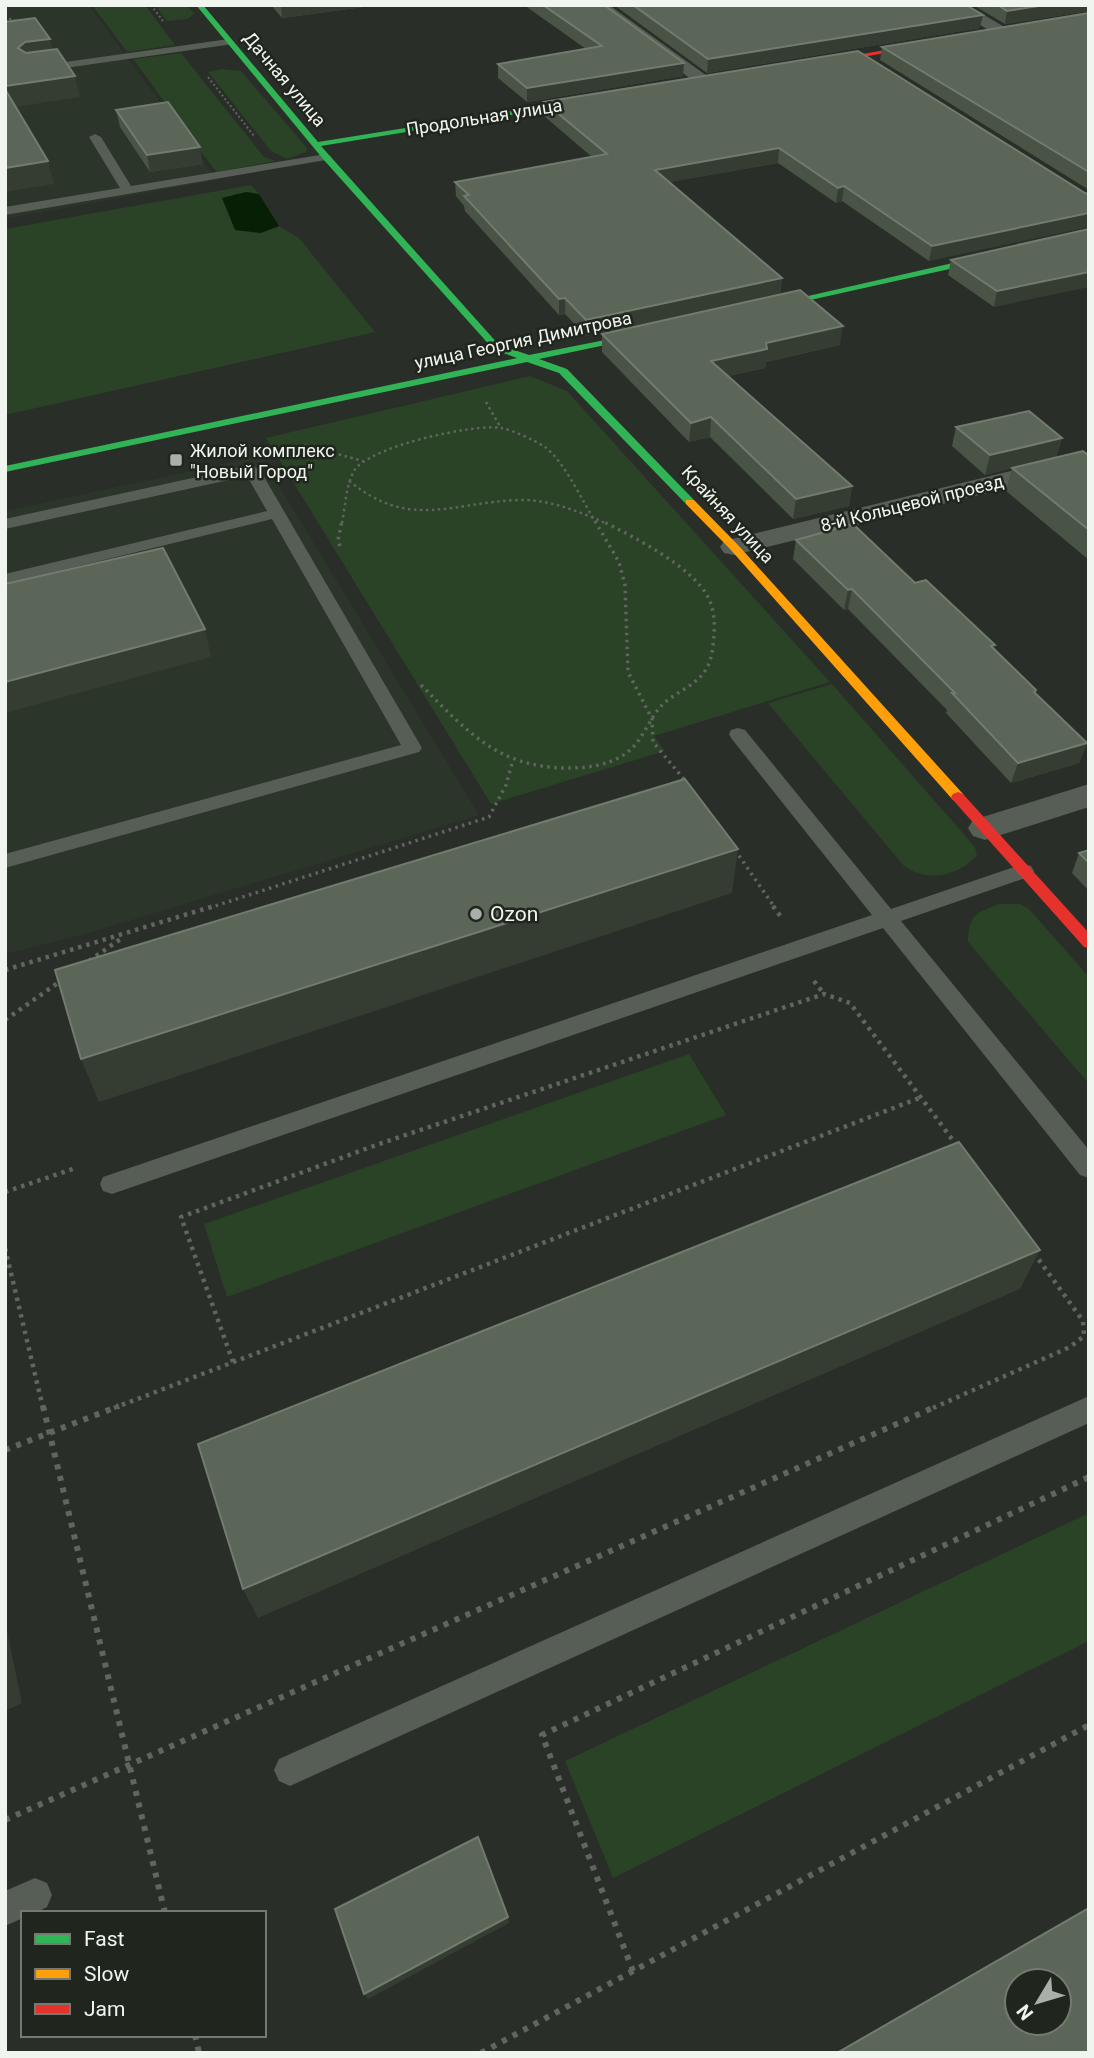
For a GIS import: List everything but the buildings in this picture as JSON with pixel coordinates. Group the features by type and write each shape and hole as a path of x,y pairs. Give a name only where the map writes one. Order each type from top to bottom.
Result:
{"street":[{"name":"Дачная улица","path":"199,5 321,151"},
{"path":"597,5 711,80"},
{"path":"954,5 1011,31"},
{"path":"978,36 1011,31"},
{"path":"795,66 952,41"},
{"path":"860,56 883,71"},
{"path":"678,85 711,80"},
{"name":"Продольная улица","path":"321,151 611,96"},
{"name":"Крайняя улица","path":"321,151 496,346 563,371 734,547 1089,943"},
{"path":"736,313 1089,235"},
{"name":"улица Георгия Димитрова","path":"5,469 668,328"},
{"name":"8-й Кольцевой проезд","path":"734,547 1089,460"},
{"path":"985,828 1089,795"}],"lane":[{"path":"31,69 229,41"},
{"path":"95,137 127,190"},
{"path":"5,211 284,164 321,151"},
{"path":"5,524 252,470 412,748 5,861"},
{"path":"5,579 277,513"},
{"path":"738,734 1089,1168"},
{"path":"112,1184 1024,871"},
{"path":"290,1770 1089,1409"}],"path":[{"path":"151,5 267,152 284,164"},
{"path":"485,400 501,428"},
{"path":"341,550 338,540 349,481 354,470 364,461 384,451 466,428 501,428 546,448 594,519 619,562 625,585 628,672 652,719 653,743 670,760 692,791"},
{"path":"304,445 364,461"},
{"path":"349,481 371,500 407,510 433,512 520,500 558,506 594,519 654,548 686,572 708,595 715,624 712,652 705,672 660,706 642,737 623,756 595,765 555,767 513,761 471,733 419,683"},
{"path":"5,970 127,934 489,817 506,785 513,761"},
{"path":"733,848 782,916 775,926"},
{"path":"82,965 127,934"},
{"path":"5,1020 71,973"},
{"path":"233,1362 181,1217 379,1144 824,994 850,1003 963,1153"},
{"path":"5,1450 922,1097"},
{"path":"5,1192 84,1165"},
{"path":"1027,1243 1083,1321 1084,1336 1089,1342"},
{"path":"5,1248 165,1911"},
{"path":"5,1820 1058,1352 1084,1336"},
{"path":"634,1971 542,1735 1089,1477"},
{"path":"481,2053 1089,1725"}],"shaded area":[{"path":"5,5 89,5 217,180 5,219"},
{"path":"92,5 145,5 175,45 127,52"},
{"path":"155,5 187,5 194,14 187,19 167,21"},
{"path":"181,53 264,157 276,161 216,172 133,59"},
{"path":"222,69 241,71 307,148 306,152 287,159 271,151 208,72"},
{"path":"251,185 259,194 234,194 275,229 279,226 299,238 375,332 5,415 5,229"},
{"path":"246,192 259,194 279,226 261,233 235,230 222,198"},
{"path":"530,376 567,391 830,682 654,736 665,751 491,804 266,438"},
{"path":"261,456 479,815 78,936 5,954 5,511"},
{"path":"832,684 975,847 977,856 969,863 951,872 932,876 904,866 768,703"},
{"path":"999,904 1020,904 1029,909 1089,977 1089,1084 968,942 970,926 975,916"},
{"path":"689,1054 726,1115 227,1297 204,1224"},
{"path":"1089,1513 1089,1641 613,1878 565,1761"}],"traffic: fast":[{"path":"199,5 326,157 496,347 563,371 690,502"},
{"path":"316,145 596,99"},
{"path":"756,309 1089,235"},
{"path":"5,469 653,332"}],"traffic: slow":[{"path":"690,502 734,547 958,797"}],"traffic: jam":[{"path":"815,63 931,44"},
{"path":"958,797 1089,943"}],"place":[{"name":"Жилой комплекс \"Новый Город\"","path":"176,460"},
{"name":"Ozon","path":"476,914"}]}
